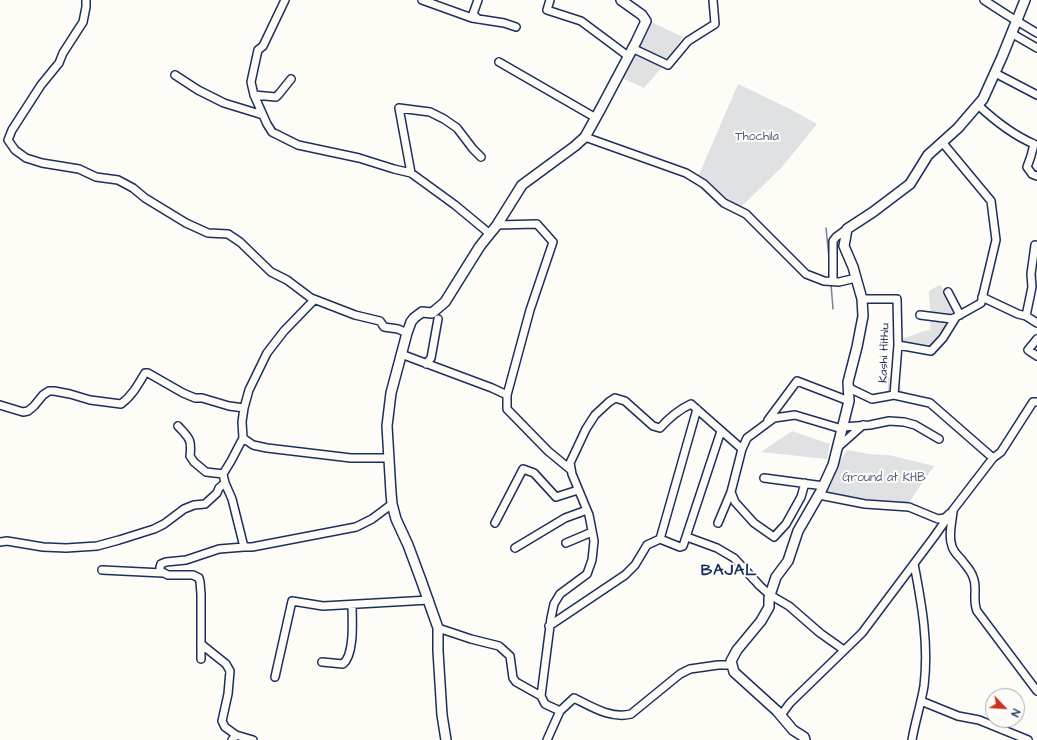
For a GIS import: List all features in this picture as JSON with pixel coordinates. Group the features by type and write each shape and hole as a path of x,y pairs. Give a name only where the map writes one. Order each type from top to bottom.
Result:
{"street":[{"path":"8,140 12,130 41,85 59,63 62,53 83,22 86,0"},
{"path":"285,0 263,46 258,50 251,82 254,95 272,132 298,145 358,158 394,170 410,173 455,204 490,234"},
{"path":"422,0 478,19 516,27"},
{"path":"478,0 473,14 478,19"},
{"path":"550,0 547,10 581,21 630,52 668,65 688,41 715,24 713,0"},
{"path":"446,740 442,715 438,628 408,545 396,519 392,504 387,426 391,393 407,332 412,322 422,312 432,313 445,302 480,246 497,225 522,185 575,146 584,137 596,118 646,21 642,15 622,0"},
{"path":"984,0 1037,33"},
{"path":"831,281 833,241 836,236 873,212 910,184 928,155 958,128 983,99 1025,0"},
{"path":"1012,33 1037,48"},
{"path":"499,62 596,118"},
{"path":"995,73 1037,95"},
{"path":"175,74 198,90 224,103 263,115"},
{"path":"254,95 276,97 291,79"},
{"path":"978,105 986,113 1022,139 1036,143 1027,167 1032,174 1037,176"},
{"path":"410,173 399,108 430,112 444,119 457,128 481,157"},
{"path":"2,135 8,140 15,150 26,158 42,163 79,170 96,177 118,180 133,188 145,198 186,223 208,233 228,234 240,242 271,272 287,280 314,300 355,315 380,321 384,327 407,332"},
{"path":"584,137 686,172 704,184 724,204 746,214 806,274 824,281 839,282 856,278"},
{"path":"920,315 952,319 981,303 996,240 991,201 942,142"},
{"path":"497,225 537,224 553,242 530,310 507,395 507,409 548,451 571,470"},
{"path":"805,740 804,737 793,730 777,711 734,672 731,661 737,650 761,621 769,608 769,598 776,577 788,561 798,531 824,486 833,466 849,401 848,382 863,316 862,299 853,267 844,246 847,229"},
{"path":"1026,316 1032,287 1031,274 1035,245"},
{"path":"948,292 958,316"},
{"path":"982,297 1018,314 1026,316 1037,323"},
{"name":"Kashi Hithlu","path":"862,299 897,298 898,345 894,395 930,402 993,458"},
{"path":"244,547 232,499 226,486 223,474 232,461 243,438 242,422 249,390 267,353 284,331 314,300"},
{"path":"898,345 931,351 943,338 958,316"},
{"path":"426,364 431,358 438,320"},
{"path":"1037,339 1028,350 1037,356"},
{"path":"401,354 507,395"},
{"path":"0,405 23,412 28,411 43,394 49,391 70,394 90,400 121,404 132,394 145,373 148,373 195,398 244,408"},
{"path":"762,427 797,382 849,401"},
{"path":"849,388 872,399 894,395"},
{"path":"560,711 545,704 541,696 549,626 554,604 560,594 587,574 592,560 594,541 592,532 587,510 572,474 570,463 595,415 615,398 625,401 653,426 660,428 681,408 691,404 742,449"},
{"path":"780,715 820,673 862,633 953,510 993,458 1001,452 1033,402 1037,402"},
{"path":"549,626 625,575 635,565 647,545 660,538 697,409"},
{"path":"718,523 731,492 742,449 747,438 774,418 795,415 842,428 889,421 904,422 915,425 939,439"},
{"path":"837,448 863,425"},
{"path":"178,426 190,440 190,456 194,462 206,472 223,474"},
{"path":"660,538 681,547 683,546 721,431"},
{"path":"243,438 253,445 267,448 351,458 389,458"},
{"path":"495,523 523,469 534,473 556,497 578,490"},
{"path":"764,478 824,486"},
{"path":"731,492 735,502 754,523 774,537 786,524 801,497 805,483"},
{"path":"0,542 7,541 43,547 66,548 97,546 154,529 164,524 184,509 194,505 205,504 217,493 219,488 234,484"},
{"path":"819,495 865,504 910,507 938,519 945,518 953,510"},
{"path":"163,574 160,572 160,567 161,564 166,562 186,560 219,550 252,547 356,526 372,518 392,504"},
{"path":"515,548 565,518 587,510"},
{"path":"950,535 953,510"},
{"path":"945,521 952,546 974,577 974,604 977,611 1037,691"},
{"path":"566,543 592,532"},
{"path":"687,537 717,548 734,558 770,595 789,606 820,633 844,650"},
{"path":"912,740 921,701 925,675 926,650 925,630 914,564"},
{"path":"102,570 168,575 193,575 199,578 201,594 201,659"},
{"path":"275,677 292,601 323,606 429,600"},
{"path":"322,662 345,663 351,646 353,633 352,604"},
{"path":"438,628 471,639 499,646 510,656 516,682 541,696"},
{"path":"201,644 226,664 230,671 228,694 222,721 225,727 234,737 253,740"},
{"path":"547,740 560,711 574,698 602,712 623,716 631,714 680,674 690,670 718,664 732,665"},
{"path":"921,701 958,716 979,720 1028,740"}],"green space":[{"path":"649,21 683,37 663,66 644,88 622,78"},
{"name":"Thochila","path":"738,84 817,124 782,167 741,207 730,204 698,177"},
{"path":"940,285 952,304 954,309 954,317 933,348 899,344 899,339 930,330 931,319 929,293 930,290"},
{"path":"888,377 898,381 903,394 888,393"},
{"path":"792,431 830,444 827,459 761,452"},
{"name":"Ground at KHB","path":"847,450 869,454 889,455 934,466 907,505 825,495 839,463"}],"waterway":[{"path":"826,228 830,268"},
{"path":"831,284 833,309"}],"district":[{"name":"BAJAL","path":"729,572"}]}
